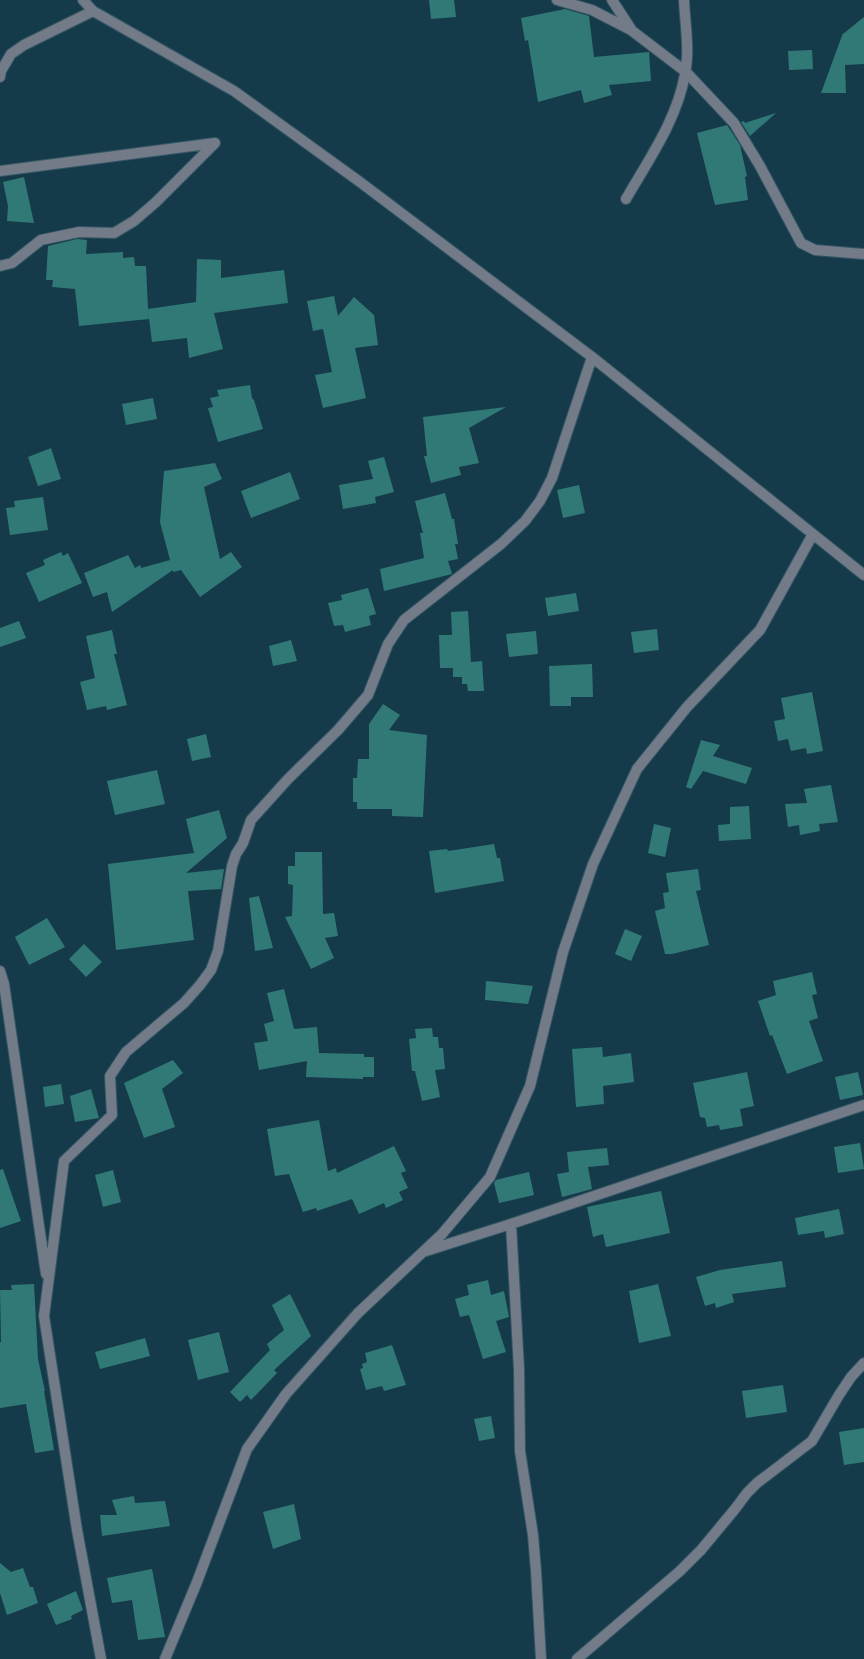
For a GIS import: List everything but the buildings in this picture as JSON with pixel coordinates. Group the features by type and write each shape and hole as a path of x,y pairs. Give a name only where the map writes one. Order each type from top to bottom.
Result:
{"street":[{"path":"83,0 93,11 234,90 360,182 592,357 864,575"},
{"path":"557,0 592,10 631,30 686,72 734,123 760,166 801,243 815,250 864,254"},
{"path":"612,0 631,30"},
{"path":"626,199 664,135 676,108 686,72 684,0"},
{"path":"0,77 1,71 11,54 24,45 93,11"},
{"path":"0,171 215,143 156,202 114,233 79,232 41,240 12,263 0,266"},
{"path":"102,1659 77,1530 44,1316 64,1161 112,1115 110,1076 126,1052 184,1002 211,970 218,951 232,866 251,820 288,779 338,730 368,695 388,644 404,620 501,544 525,521 540,501 552,478 592,357"},
{"path":"165,1659 248,1449 286,1394 358,1313 442,1234 490,1177 530,1086 563,952 593,864 637,770 687,707 760,630 813,534"},
{"path":"0,971 4,984 48,1289"},
{"path":"423,1252 864,1104"},
{"path":"511,1224 519,1369 520,1451 533,1535 541,1659"},
{"path":"577,1659 680,1571 701,1550 757,1483 812,1441 847,1383 864,1363"}]}
